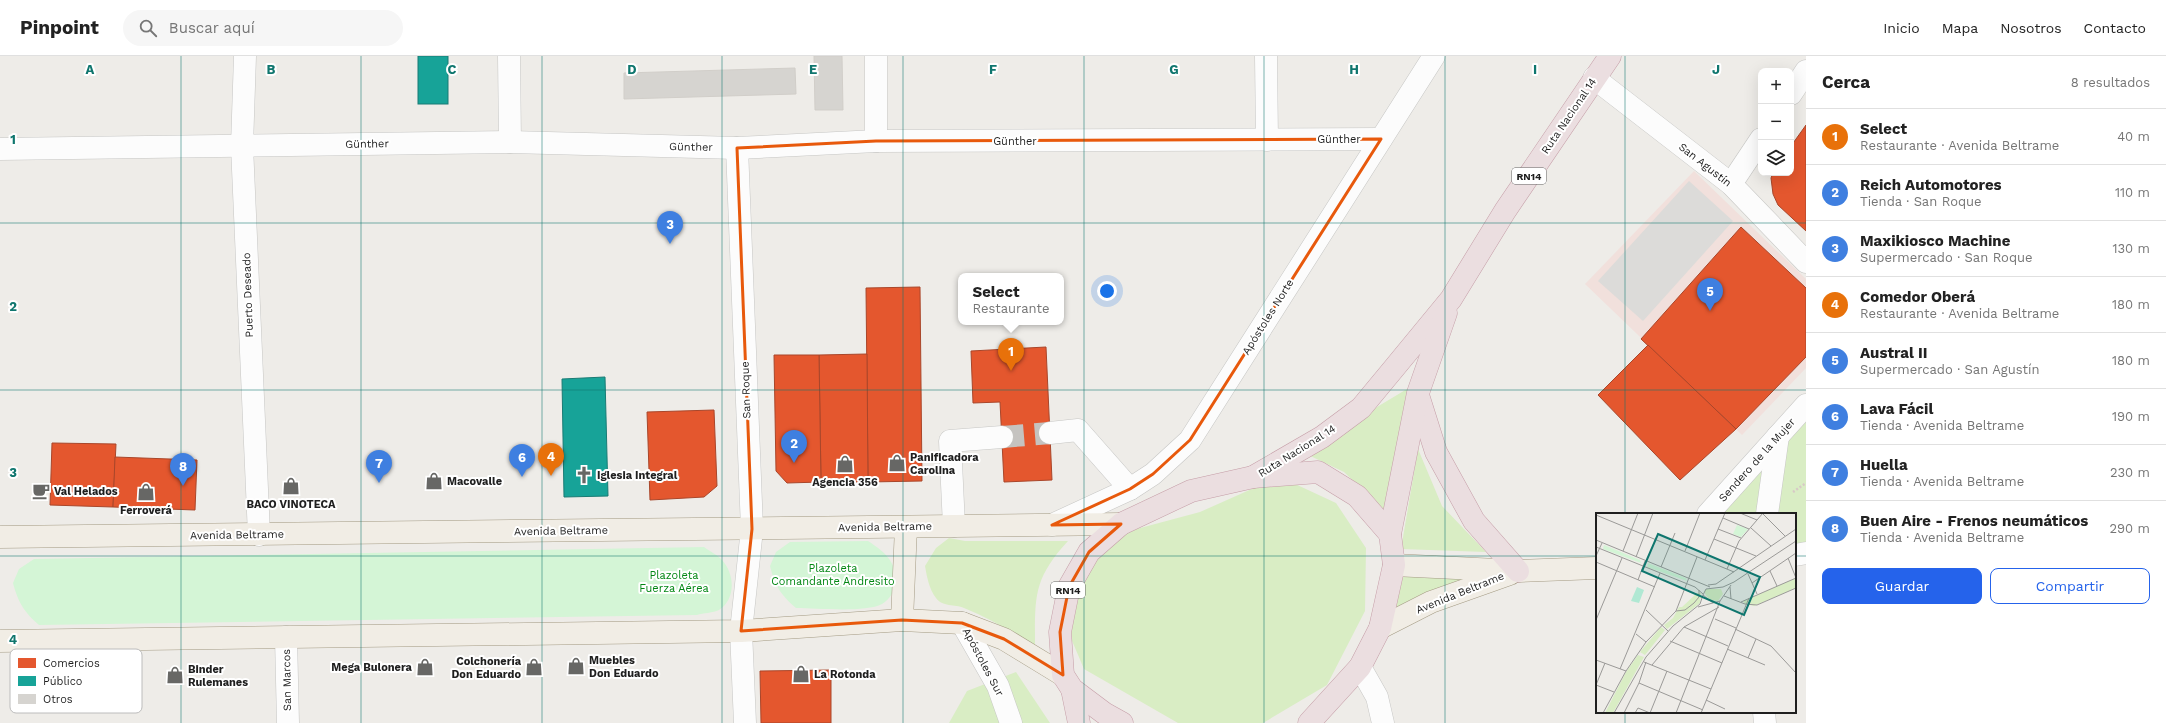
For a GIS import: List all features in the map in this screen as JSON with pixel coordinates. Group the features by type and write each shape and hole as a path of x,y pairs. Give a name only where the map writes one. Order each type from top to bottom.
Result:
{"highway":[{"name":"Ruta Nacional 14","path":"1253,477 1322,437 1361,408 1451,298 1506,211 1610,56"},
{"name":"Ruta Nacional 14","path":"1309,723 1360,667 1380,628 1394,565 1390,534 1418,393 1451,298"},
{"path":"1418,393 1436,452 1474,521 1518,571"},
{"name":"Ruta Nacional 14","path":"1079,723 1068,682 1060,632 1069,587 1089,552 1121,524 1191,491 1253,477 1318,472 1357,496 1390,534"},
{"path":"1068,682 1104,713 1122,723"}],"main road":[{"name":"Avenida Beltrame","path":"0,537 1121,524"},
{"path":"902,620 906,527"},
{"name":"Avenida Beltrame","path":"1394,565 1518,571 1596,568"},
{"name":"Avenida Beltrame","path":"1380,628 1431,602 1518,571"},
{"path":"0,641 741,631 902,620 962,623 1004,639 1068,682"}],"street":[{"name":"Puerto Deseado","path":"246,56 242,146 259,535"},
{"path":"509,56 510,142"},
{"path":"876,56 876,141"},
{"path":"1266,56 1267,140"},
{"name":"Apóstoles Norte","path":"1052,525 1130,489 1153,474 1190,440 1434,56"},
{"path":"1794,89 1806,71"},
{"name":"San Agustín","path":"1594,78 1731,184 1806,262"},
{"name":"Günther","path":"0,149 510,142 737,148 876,141 1381,139"},
{"path":"1731,184 1760,140"},
{"name":"San Roque","path":"737,148 752,529 741,631 745,723"},
{"name":"Sendero de la Mujer","path":"1709,513 1806,405"},
{"path":"1050,433 1078,430 1130,489"},
{"path":"1767,513 1778,436"},
{"path":"954,526 950,441 1002,438"},
{"path":"1796,555 1806,553"},
{"name":"Apóstoles Sur","path":"962,623 998,686 1010,723"},
{"name":"San Marcos","path":"286,637 288,723"},
{"path":"1360,667 1377,698 1383,723"},
{"path":"1764,713 1765,723"}],"highlighted area":[{"path":"1381,139 1190,440 1153,474 1130,489 1052,525 1121,524 1089,552 1069,587 1060,632 1063,675 1004,639 962,623 902,620 741,631 752,529 737,148 876,141"}],"shaded area":[{"path":"1694,171 1806,279 1806,368 1742,435 1585,284"},
{"path":"1689,181 1733,221 1643,321 1598,281"}],"green space":[{"path":"1417,383 1385,511 1344,472 1302,452"},
{"path":"1806,405 1806,553 1796,555 1796,513 1709,513"},
{"path":"1418,449 1442,506 1486,552 1401,549"},
{"path":"1293,483 1336,503 1366,548 1365,611 1327,685 1263,723 1178,723 1084,669 1070,636 1076,584 1100,555 1129,531 1200,512 1254,488"},
{"path":"949,538 965,541 1068,541 1048,567 1038,589 1035,614 1035,646 982,616 960,607 942,603 936,598 930,587 925,566 936,548"},
{"name":"Plazoleta Comandante Andresito","path":"868,541 887,556 895,571 896,582 894,589 888,600 882,604 874,607 853,609 796,608 782,594 776,584 770,566 776,552 790,542"},
{"name":"Plazoleta Fuerza Aérea","path":"704,547 722,560 729,572 732,586 728,600 719,610 697,615 39,625 29,616 22,606 13,583 19,569 34,559"},
{"path":"1400,572 1474,576 1396,609"},
{"path":"1016,672 1050,723 949,723 967,691"}],"building: Comercios":[{"path":"1806,125 1806,231 1778,205 1773,194 1772,176 1794,176 1794,142"},
{"path":"1741,227 1806,288 1806,357 1736,429 1641,339"},
{"path":"920,287 922,481 868,482 866,288"},
{"path":"1648,345 1736,429 1680,480 1598,395"},
{"path":"1046,347 1052,480 1004,482 1000,402 973,403 971,351"},
{"path":"867,354 868,482 821,482 819,355"},
{"path":"774,355 819,355 821,482 787,483 776,471"},
{"path":"714,410 717,486 704,497 650,500 647,412"},
{"path":"52,443 116,444 113,507 50,505"},
{"path":"115,457 197,460 195,510 113,507"},
{"path":"831,670 831,723 761,723 760,671"}],"building: Público":[{"path":"418,56 448,56 448,104 418,104"},
{"path":"605,377 608,496 564,497 562,379"}],"building: Otros":[{"path":"814,56 842,56 843,110 815,110"},
{"path":"795,68 796,94 624,99 624,73"}],"tunnel":[{"path":"1002,437 1050,433"}],"place":[{"name":"Maxikiosco Machine","path":"670,244"},
{"name":"Austral II","path":"1710,311"},
{"name":"Select","path":"1011,371"},
{"name":"Reich Automotores","path":"794,463"},
{"name":"Panificadora Carolina","path":"897,463"},
{"name":"Agencia 356","path":"845,464"},
{"name":"Iglesia Integral","path":"584,475"},
{"name":"Comedor Oberá","path":"551,476"},
{"name":"Lava Fácil","path":"522,477"},
{"name":"Macovalle","path":"434,481"},
{"name":"Huella","path":"379,483"},
{"name":"Buen Aire - Frenos neumáticos","path":"183,486"},
{"name":"BACO VINOTECA","path":"291,486"},
{"name":"Val Helados","path":"41,491"},
{"name":"Ferroverá","path":"146,492"},
{"name":"Muebles Don Eduardo","path":"576,666"},
{"name":"Mega Bulonera","path":"425,667"},
{"name":"Colchonería Don Eduardo","path":"534,667"},
{"name":"La Rotonda","path":"801,674"},
{"name":"Binder Rulemanes","path":"175,675"}]}
